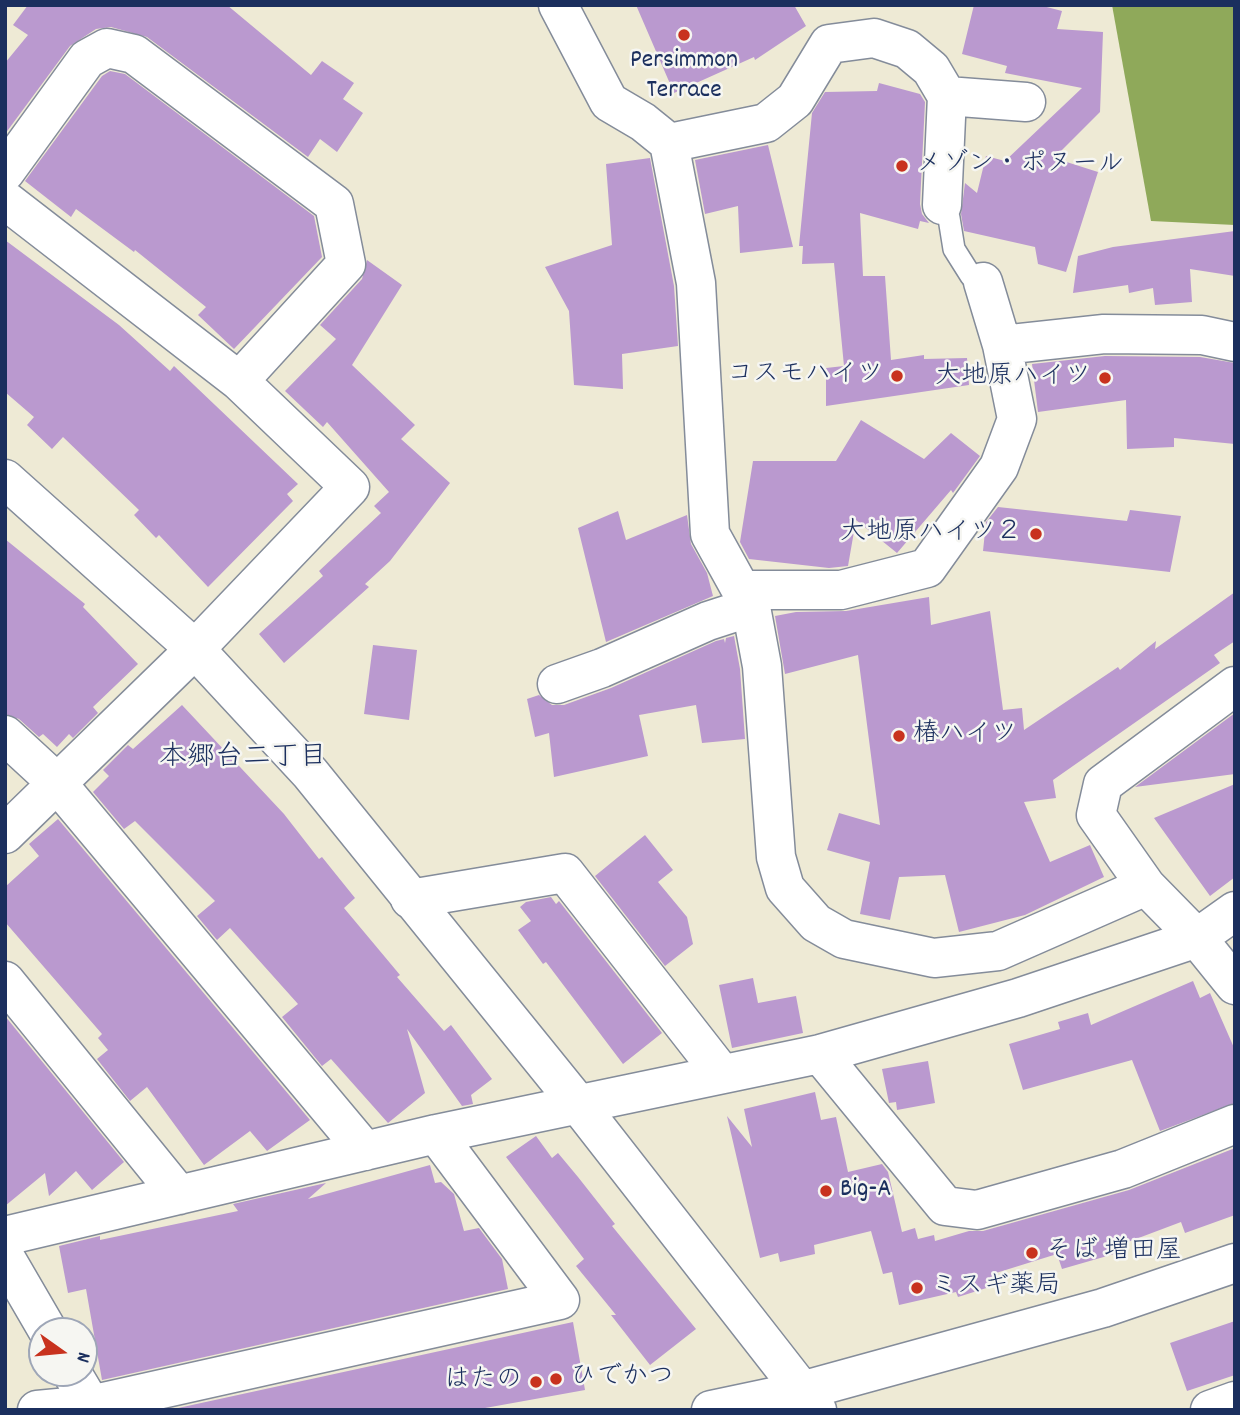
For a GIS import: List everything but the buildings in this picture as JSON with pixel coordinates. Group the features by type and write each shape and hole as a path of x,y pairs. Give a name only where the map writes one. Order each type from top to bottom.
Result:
{"street":[{"path":"558,5 609,102 643,122 669,143 696,283 710,534 746,599 762,666 776,857 785,888 816,923 844,939 934,958 998,951 1146,886"},
{"path":"669,143 766,123 795,100 829,44 874,38 906,49 932,69 947,96 942,205"},
{"path":"5,172 87,59 107,48 134,54 334,204 345,264 239,381"},
{"path":"947,96 1026,102"},
{"path":"5,201 239,381 350,487 195,649 5,834"},
{"path":"557,684 602,668 708,621 746,599 841,590 927,568 999,467 1017,419 1002,345 983,282"},
{"path":"1002,345 1104,334 1202,335 1235,342"},
{"path":"5,479 195,649 310,773 578,1104 809,1400"},
{"path":"1235,686 1103,783 1096,815 1146,886 1197,938 1235,985"},
{"path":"5,736 56,782 365,1151"},
{"path":"410,899 565,873 722,1074"},
{"path":"5,1236 436,1134 820,1054 1018,998 1197,938 1235,911"},
{"path":"5,981 179,1195"},
{"path":"820,1054 944,1206 977,1210 1124,1170 1235,1124"},
{"path":"37,1410 86,1396 559,1300 436,1134"},
{"path":"5,1257 40,1317"},
{"path":"711,1410 809,1400 1103,1308 1235,1263"},
{"path":"1210,1410 1235,1401"}],"lane":[{"path":"942,205 949,218 954,249 971,276 983,282"}],"green space":[{"path":"1112,5 1235,5 1235,225 1151,221"}],"place":[{"name":"Persimmon Terrace","path":"684,35"},
{"name":"メゾン・ポヌール","path":"902,166"},
{"name":"コスモハイツ","path":"897,376"},
{"name":"大地原ハイツ","path":"1105,378"},
{"name":"大地原ハイツ２","path":"1036,534"},
{"name":"椿ハイツ","path":"899,736"},
{"name":"Big-A","path":"826,1191"},
{"name":"そば 増田屋","path":"1032,1253"},
{"name":"ミスギ薬局","path":"917,1288"},
{"name":"ひでかつ","path":"556,1379"},
{"name":"はたの","path":"536,1382"}],"district":[{"name":"本郷台二丁目","path":"243,760"}]}
